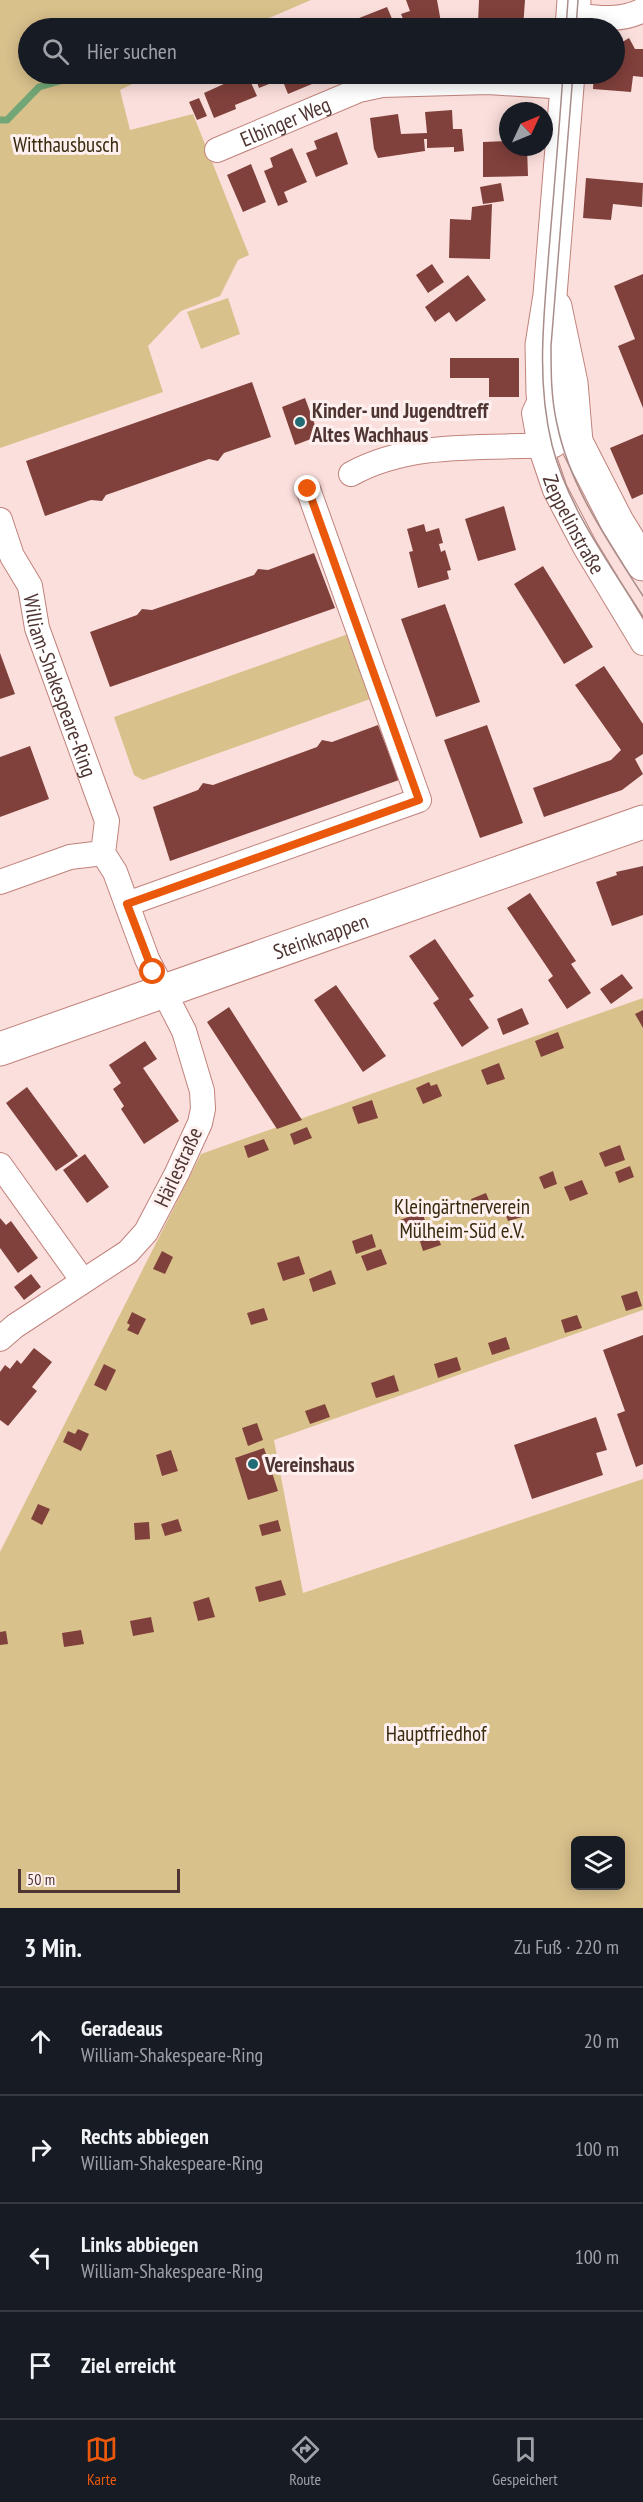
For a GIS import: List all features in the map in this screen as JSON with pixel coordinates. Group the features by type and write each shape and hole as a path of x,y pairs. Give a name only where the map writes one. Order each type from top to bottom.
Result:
{"street":[{"path":"621,18 643,10"},
{"path":"573,14 607,18"},
{"name":"Elbinger Weg","path":"217,150 359,90 382,85 417,84"},
{"name":"Zeppelinstraße","path":"567,84 550,295 542,345 543,394 556,423 576,442 617,522 643,564"},
{"name":"Zeppelinstraße","path":"550,295 570,383 576,442"},
{"name":"Zeppelinstraße","path":"543,394 534,413 540,446 555,490 585,547 643,643"},
{"path":"351,474 371,463 413,452 576,442"},
{"path":"127,904 419,800 308,489"},
{"name":"William-Shakespeare-Ring","path":"0,520 12,556 30,586 37,628 107,821 103,853"},
{"name":"Steinknappen","path":"0,1048 643,822"},
{"path":"0,882 70,857 103,853 115,872 147,959 163,992"},
{"name":"Härlestraße","path":"0,1339 15,1326 128,1252 146,1232 200,1123 203,1109 202,1091 184,1031 163,992"},
{"path":"0,1165 83,1281"}],"green space":[{"name":"Witthausbusch","path":"0,0 311,0 269,18 18,18 18,84 132,84 120,90 130,130 193,114 249,255 238,260 220,296 181,311 148,346 163,392 0,448"},
{"path":"228,298 240,334 201,349 187,312"},
{"path":"351,633 373,698 143,780 134,775 114,717"},
{"path":"643,998 643,1310 274,1440 303,1593 643,1479 643,1908 0,1908 0,1552 201,1154"}],"building":[{"path":"406,0 437,0 440,18 403,18 401,14 410,11"},
{"path":"479,0 525,0 524,18 478,18"},
{"path":"387,7 392,18 359,18"},
{"path":"629,38 635,49 643,49 643,77 633,76 631,92 593,89 593,84 625,84 625,40"},
{"path":"224,84 252,84 257,96 235,105 236,109 214,118 204,93"},
{"path":"258,84 269,84 259,88"},
{"path":"284,84 312,84 288,94"},
{"path":"199,98 207,116 197,120 189,102"},
{"path":"452,110 453,129 462,129 464,151 454,152 454,147 427,148 427,139 424,139 425,151 378,158 374,149 370,118 398,114 401,134 427,133 425,112"},
{"path":"337,132 348,164 316,177 306,153 317,149 314,141"},
{"path":"499,141 499,156 527,156 528,176 483,177 483,142"},
{"path":"292,148 307,182 284,192 288,202 278,206 264,171 273,167 270,158"},
{"path":"251,164 266,202 243,212 227,175"},
{"path":"586,178 643,183 642,207 613,204 611,220 583,218"},
{"path":"501,183 504,201 483,204 480,187"},
{"path":"492,204 490,259 449,258 450,219 471,220 472,207"},
{"path":"432,264 444,282 428,293 416,275"},
{"path":"643,274 643,408 618,346 635,339 614,286"},
{"path":"468,275 486,300 456,322 449,312 435,322 425,307"},
{"path":"450,358 519,358 519,397 489,397 489,378 450,378"},
{"path":"252,382 271,437 224,453 218,461 209,459 106,495 102,501 91,500 45,516 26,461"},
{"name":"Kinder- und Jugendtreff Altes Wachhaus","path":"305,398 319,436 295,445 282,407"},
{"path":"643,434 643,494 632,499 610,448"},
{"path":"504,506 516,550 478,561 465,519"},
{"path":"424,524 426,532 439,528 443,543 439,544 441,552 445,550 451,570 447,571 449,579 418,588 409,552 413,551 407,529"},
{"path":"314,553 335,608 110,687 90,632 137,615 142,609 152,610 254,575 258,569 268,570"},
{"path":"543,566 593,647 564,664 514,584"},
{"path":"445,604 480,702 436,717 401,619"},
{"path":"0,653 15,694 0,699"},
{"path":"604,666 643,724 643,754 635,759 643,774 622,790 544,817 533,788 611,760 621,750 575,685"},
{"path":"378,725 399,780 170,861 153,807 198,790 203,783 213,785 317,747 322,740 332,742"},
{"path":"487,725 523,823 480,838 444,740"},
{"path":"30,746 49,799 0,817 0,757"},
{"path":"643,866 643,915 612,926 596,882 617,875 616,872"},
{"path":"530,893 576,961 571,964 591,993 567,1009 548,980 553,976 507,908"},
{"path":"435,939 474,996 469,999 489,1028 462,1047 433,1003 439,999 409,956"},
{"path":"622,974 633,988 611,1004 600,989"},
{"path":"336,985 386,1056 363,1072 314,1000"},
{"path":"229,1007 302,1120 277,1129 207,1022"},
{"path":"522,1008 529,1024 503,1035 497,1019"},
{"path":"643,1010 643,1028 635,1014"},
{"path":"558,1032 564,1048 541,1057 535,1041"},
{"path":"145,1041 157,1059 143,1068 179,1121 144,1144 121,1109 124,1106 113,1089 121,1083 109,1065"},
{"path":"499,1063 505,1079 487,1085 481,1070"},
{"path":"429,1082 431,1086 437,1084 442,1096 423,1104 416,1088"},
{"path":"27,1087 78,1156 56,1171 6,1103"},
{"path":"372,1100 378,1118 358,1124 352,1107"},
{"path":"307,1127 312,1138 294,1145 290,1134"},
{"path":"264,1139 269,1150 248,1158 244,1146"},
{"path":"620,1145 625,1160 605,1167 599,1153"},
{"path":"85,1154 109,1187 87,1203 63,1170"},
{"path":"630,1166 634,1177 619,1183 615,1172"},
{"path":"553,1171 557,1184 544,1189 539,1177"},
{"path":"582,1180 588,1194 570,1201 564,1187"},
{"path":"486,1193 492,1208 477,1214 471,1199"},
{"path":"522,1202 526,1216 508,1221 503,1208"},
{"path":"422,1212 427,1226 406,1234 400,1220"},
{"path":"0,1218 6,1225 11,1221 38,1258 18,1273 0,1248"},
{"path":"436,1230 441,1245 423,1251 418,1235"},
{"path":"372,1234 376,1247 356,1254 352,1241"},
{"path":"381,1249 387,1264 367,1271 361,1256"},
{"path":"162,1251 173,1257 165,1274 153,1269"},
{"path":"299,1256 305,1274 283,1281 277,1263"},
{"path":"331,1270 336,1284 313,1292 309,1279"},
{"path":"31,1274 41,1287 24,1300 14,1287"},
{"path":"637,1291 642,1306 626,1311 621,1296"},
{"path":"264,1308 268,1320 251,1325 247,1313"},
{"path":"132,1312 146,1319 138,1335 127,1330 130,1325 127,1323"},
{"path":"577,1315 582,1328 565,1333 561,1320"},
{"path":"643,1335 643,1464 636,1467 617,1414 625,1411 603,1350"},
{"path":"506,1337 510,1349 492,1355 488,1343"},
{"path":"34,1348 52,1362 32,1387 37,1391 8,1426 0,1420 0,1372 5,1365 10,1369 17,1360 21,1364"},
{"path":"457,1357 461,1370 438,1378 434,1364"},
{"path":"104,1364 116,1370 106,1391 94,1385"},
{"path":"394,1375 399,1391 376,1398 371,1383"},
{"path":"325,1404 330,1417 310,1424 305,1411"},
{"path":"596,1417 607,1450 596,1453 603,1475 532,1499 514,1445"},
{"path":"257,1423 263,1440 248,1446 242,1428"},
{"path":"78,1429 89,1434 81,1451 63,1442 68,1431 75,1434"},
{"path":"264,1448 278,1491 248,1500 235,1458"},
{"path":"171,1450 178,1471 162,1476 156,1455"},
{"path":"38,1504 50,1509 42,1525 31,1519"},
{"path":"178,1519 182,1531 165,1536 161,1524"},
{"path":"278,1520 281,1531 262,1536 259,1525"},
{"path":"149,1522 150,1539 135,1540 134,1523"},
{"path":"281,1580 286,1595 259,1602 255,1587"},
{"path":"209,1597 215,1617 198,1621 193,1602"},
{"path":"151,1617 154,1632 133,1636 130,1621"},
{"path":"81,1630 84,1644 64,1647 62,1633"},
{"path":"6,1631 8,1644 0,1645 0,1632"}],"waterway":[{"path":"0,120 7,120 39,87 50,84"}],"tram line":[{"path":"567,18 568,0"},
{"path":"577,18 578,0"},
{"path":"562,84 544,324 543,372 547,421 552,445 568,491 603,555 643,617"},
{"path":"572,84 551,346 554,404 563,448 581,492 604,535 643,596"}],"place":[{"name":"Kinder- und Jugendtreff Altes Wachhaus","path":"300,422"},
{"name":"Vereinshaus","path":"253,1464"}],"route":[{"path":"153,972 127,904 419,800 308,489"}],"park label":[{"name":"Kleingärtnerverein Mülheim-Süd e.V.","path":"462,1218"},
{"name":"Hauptfriedhof","path":"436,1733"}]}
